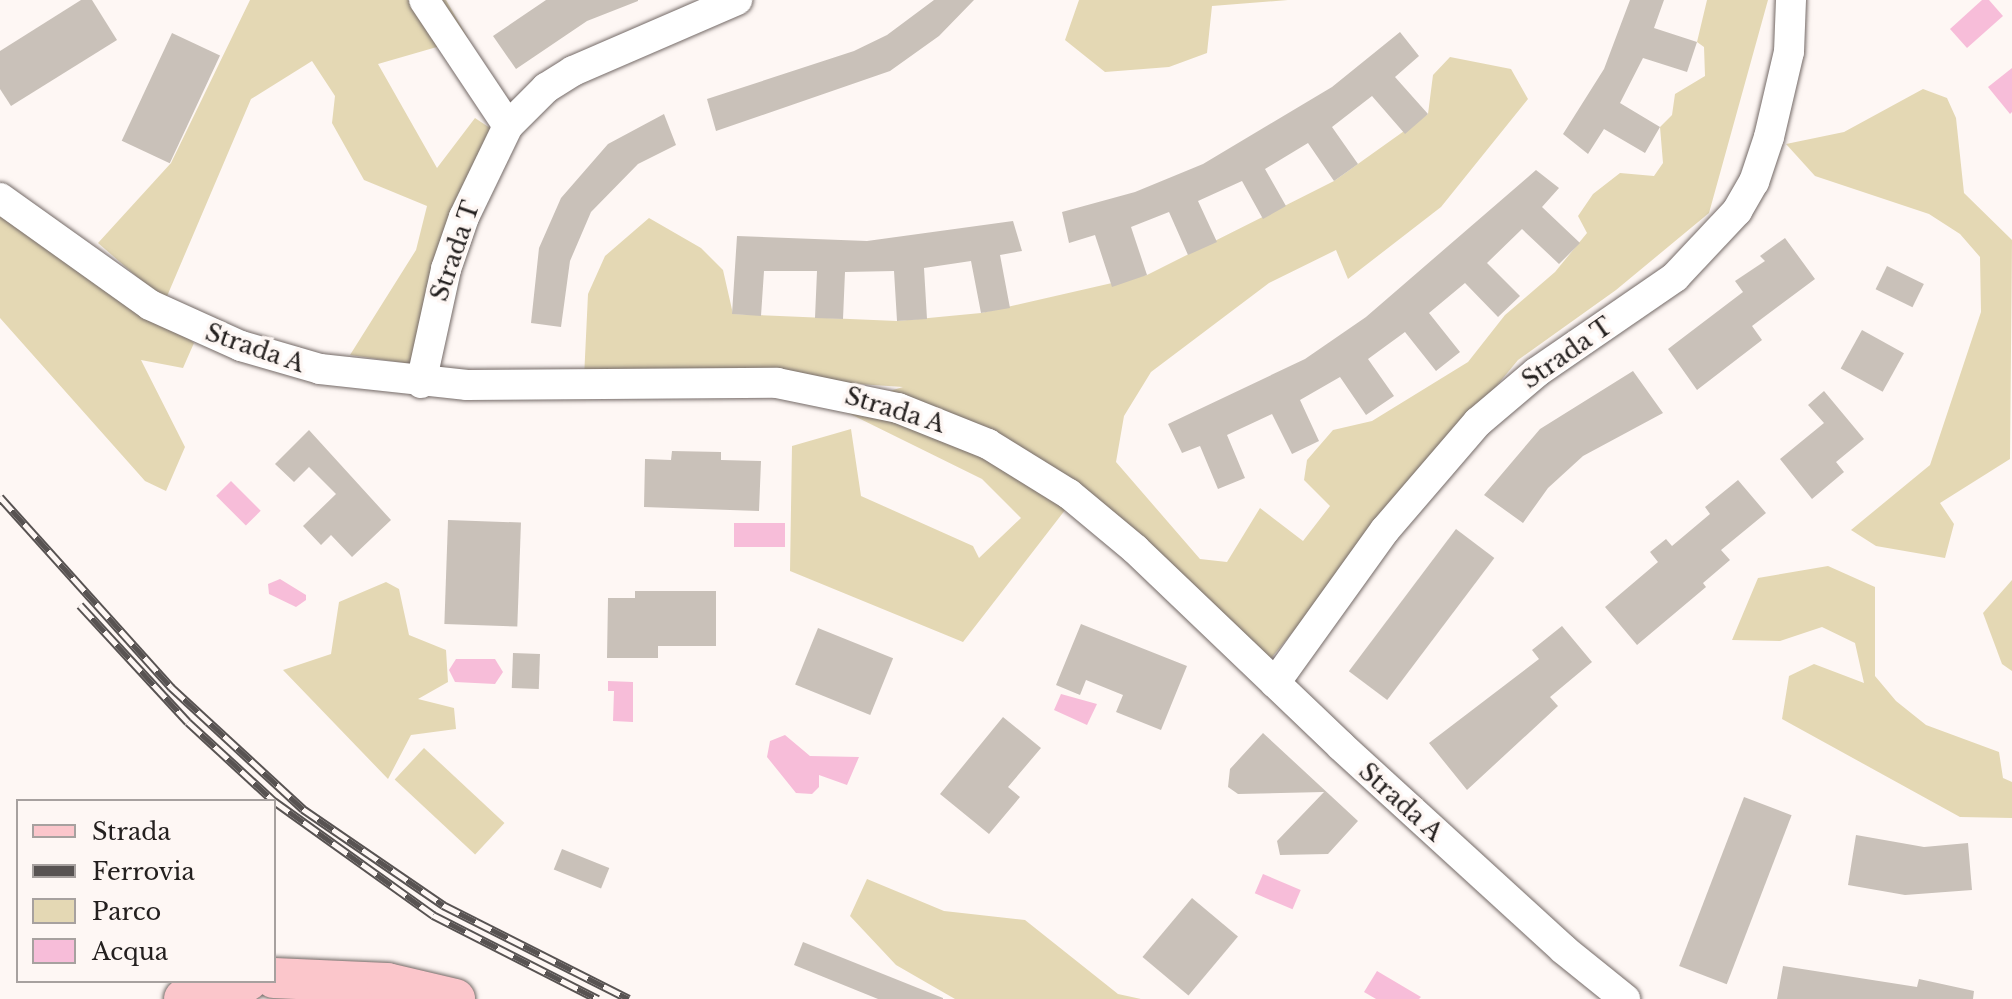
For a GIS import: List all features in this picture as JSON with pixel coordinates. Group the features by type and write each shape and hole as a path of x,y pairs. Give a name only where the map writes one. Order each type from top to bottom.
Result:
{"main road":[{"path":"276,978 387,983 455,999"},
{"path":"184,999 240,983"}],"street":[{"path":"424,0 508,126"},
{"name":"Strada T","path":"421,383 446,269 476,191 508,126 546,88 573,71 737,0"},
{"name":"Strada T","path":"1275,683 1385,530 1478,422 1537,372 1675,277 1737,211 1754,182 1769,137 1789,52 1791,0"},
{"name":"Strada A","path":"0,198 102,274 209,334 320,369 421,383 755,380 850,395 921,415 1000,450 1069,494 1563,949 1625,999"}],"green space":[{"path":"250,0 446,0 468,38 378,64 437,168 475,118 493,130 419,365 350,355 416,250 427,206 364,180 332,123 335,96 312,61 251,99 165,301 98,243 171,163"},
{"path":"1079,0 1288,0 1212,6 1207,53 1169,67 1105,72 1065,40"},
{"path":"1707,0 1768,0 1709,213 1616,290 1518,360 1268,662 1079,492 963,642 790,571 792,446 851,429 861,496 973,546 979,558 1021,518 982,479 836,407 903,387 664,371 584,378 588,294 605,256 649,218 701,248 723,270 733,314 897,321 981,313 1147,275 1334,181 1428,114 1433,75 1450,57 1511,69 1528,99 1441,207 1348,279 1336,250 1269,283 1151,372 1124,416 1116,462 1200,559 1227,562 1260,508 1303,541 1330,506 1304,480 1307,460 1333,430 1372,421 1468,362 1505,315 1555,272 1587,233 1578,216 1593,194 1620,173 1654,176 1663,163 1660,127 1672,115 1675,94 1705,76 1704,47 1697,42"},
{"path":"1923,89 1947,98 1956,118 1964,193 2012,240 2010,459 1940,503 1954,524 1945,558 1876,546 1851,530 1930,465 1981,312 1980,257 1960,234 1929,214 1815,176 1786,144 1844,132"},
{"path":"0,198 194,343 183,368 141,360 185,447 166,491 145,481 0,318"},
{"path":"1828,566 1875,587 1875,676 1896,701 1926,725 1999,752 2003,778 2012,782 2012,818 1960,817 1782,719 1789,676 1814,664 1864,683 1855,643 1822,627 1780,641 1732,640 1758,578"},
{"path":"2012,580 2012,671 2002,664 1983,613"},
{"path":"386,582 399,589 409,635 446,650 448,682 418,699 454,708 456,729 411,735 388,779 283,670 331,654 339,602"},
{"path":"424,748 504,823 475,854 395,779"},
{"path":"867,879 944,911 1025,920 1118,994 1141,999 955,999 896,965 850,916"}],"water":[{"path":"1982,0 1989,0 2003,16 1967,48 1950,29"},
{"path":"2012,68 2012,112 2010,114 1988,87"},
{"path":"231,481 261,511 246,526 216,496"},
{"path":"734,523 785,523 785,547 734,547"},
{"path":"280,579 306,595 306,600 296,607 269,594 268,584"},
{"path":"456,659 495,659 503,672 495,684 455,682 449,670"},
{"path":"608,681 633,682 633,722 613,721 614,691 608,691"},
{"path":"1061,694 1097,704 1087,725 1054,710"},
{"path":"785,735 810,756 859,757 847,785 819,775 819,787 812,794 796,793 767,757 770,741"},
{"path":"1263,874 1301,890 1293,909 1255,893"},
{"path":"1377,971 1421,997 1376,999 1364,992"}],"building":[{"path":"81,0 92,0 117,40 11,106 0,89 0,51"},
{"path":"546,0 638,1 587,21 516,69 493,36"},
{"path":"934,0 974,0 939,36 890,71 716,131 707,99 854,51 887,35"},
{"path":"1630,0 1664,0 1654,28 1697,42 1687,72 1643,58 1620,103 1660,127 1645,153 1604,129 1588,154 1563,134 1604,69"},
{"path":"1400,32 1419,56 1395,77 1428,114 1405,134 1372,96 1332,127 1358,164 1334,181 1308,143 1265,169 1286,206 1263,219 1242,181 1198,201 1217,242 1188,255 1169,212 1131,227 1147,275 1112,287 1095,235 1069,243 1062,212 1135,192 1203,164 1332,87"},
{"path":"172,33 220,55 170,163 122,141"},
{"path":"664,114 676,145 638,164 591,212 570,261 561,327 531,323 539,248 561,198 608,144"},
{"path":"1536,170 1559,188 1542,207 1580,243 1559,264 1522,229 1487,263 1520,296 1498,317 1465,283 1429,313 1460,352 1436,371 1405,332 1368,359 1394,396 1366,415 1340,377 1300,400 1319,441 1292,454 1272,414 1227,435 1245,478 1218,489 1200,446 1182,453 1168,424 1305,359 1366,317"},
{"path":"1013,221 1022,251 1000,255 1010,308 981,313 971,261 924,268 927,319 897,321 894,271 845,272 843,319 815,318 817,271 764,271 761,316 732,314 737,236 867,241"},
{"path":"1785,238 1815,279 1752,326 1762,340 1697,390 1668,349 1743,292 1735,281 1765,261 1760,256"},
{"path":"1887,266 1924,284 1912,307 1876,289"},
{"path":"1862,330 1904,353 1883,392 1841,368"},
{"path":"1633,371 1663,413 1583,456 1548,488 1523,523 1484,495 1540,429"},
{"path":"1824,391 1864,439 1836,462 1844,472 1812,499 1780,459 1824,423 1808,405"},
{"path":"309,430 391,520 352,557 331,535 321,545 303,526 336,494 309,467 294,482 275,464"},
{"path":"672,451 721,452 721,460 761,461 759,511 644,507 645,459 671,460"},
{"path":"1738,480 1766,513 1721,550 1730,560 1703,583 1706,587 1637,645 1605,607 1658,562 1650,552 1666,539 1672,546 1710,514 1705,507"},
{"path":"448,520 521,523 517,626 444,624"},
{"path":"1456,529 1494,558 1387,700 1349,671"},
{"path":"635,591 716,591 716,646 658,646 658,658 607,658 608,598 635,598"},
{"path":"1081,624 1187,666 1161,730 1116,712 1123,695 1086,680 1080,695 1056,685"},
{"path":"1562,626 1592,662 1550,697 1558,706 1467,790 1429,743 1539,659 1532,650"},
{"path":"818,628 893,658 870,715 795,685"},
{"path":"513,653 540,654 539,689 512,688"},
{"path":"1003,717 1041,748 1008,787 1020,797 989,834 940,794"},
{"path":"1263,733 1358,821 1328,854 1280,855 1277,841 1324,792 1238,794 1228,787 1230,769"},
{"path":"1744,797 1792,815 1727,984 1679,966"},
{"path":"1856,835 1924,847 1968,843 1972,890 1905,895 1848,885"},
{"path":"562,849 609,868 601,889 554,869"},
{"path":"1192,898 1238,937 1188,996 1143,957"},
{"path":"803,942 943,999 878,999 794,965"},
{"path":"1783,966 1917,987 1919,979 1974,991 1973,999 1777,999"}],"railway":[{"path":"0,497 171,687 303,809 443,905 629,999"},
{"path":"80,605 188,722 272,799"},
{"path":"276,802 433,915 598,999"}]}
